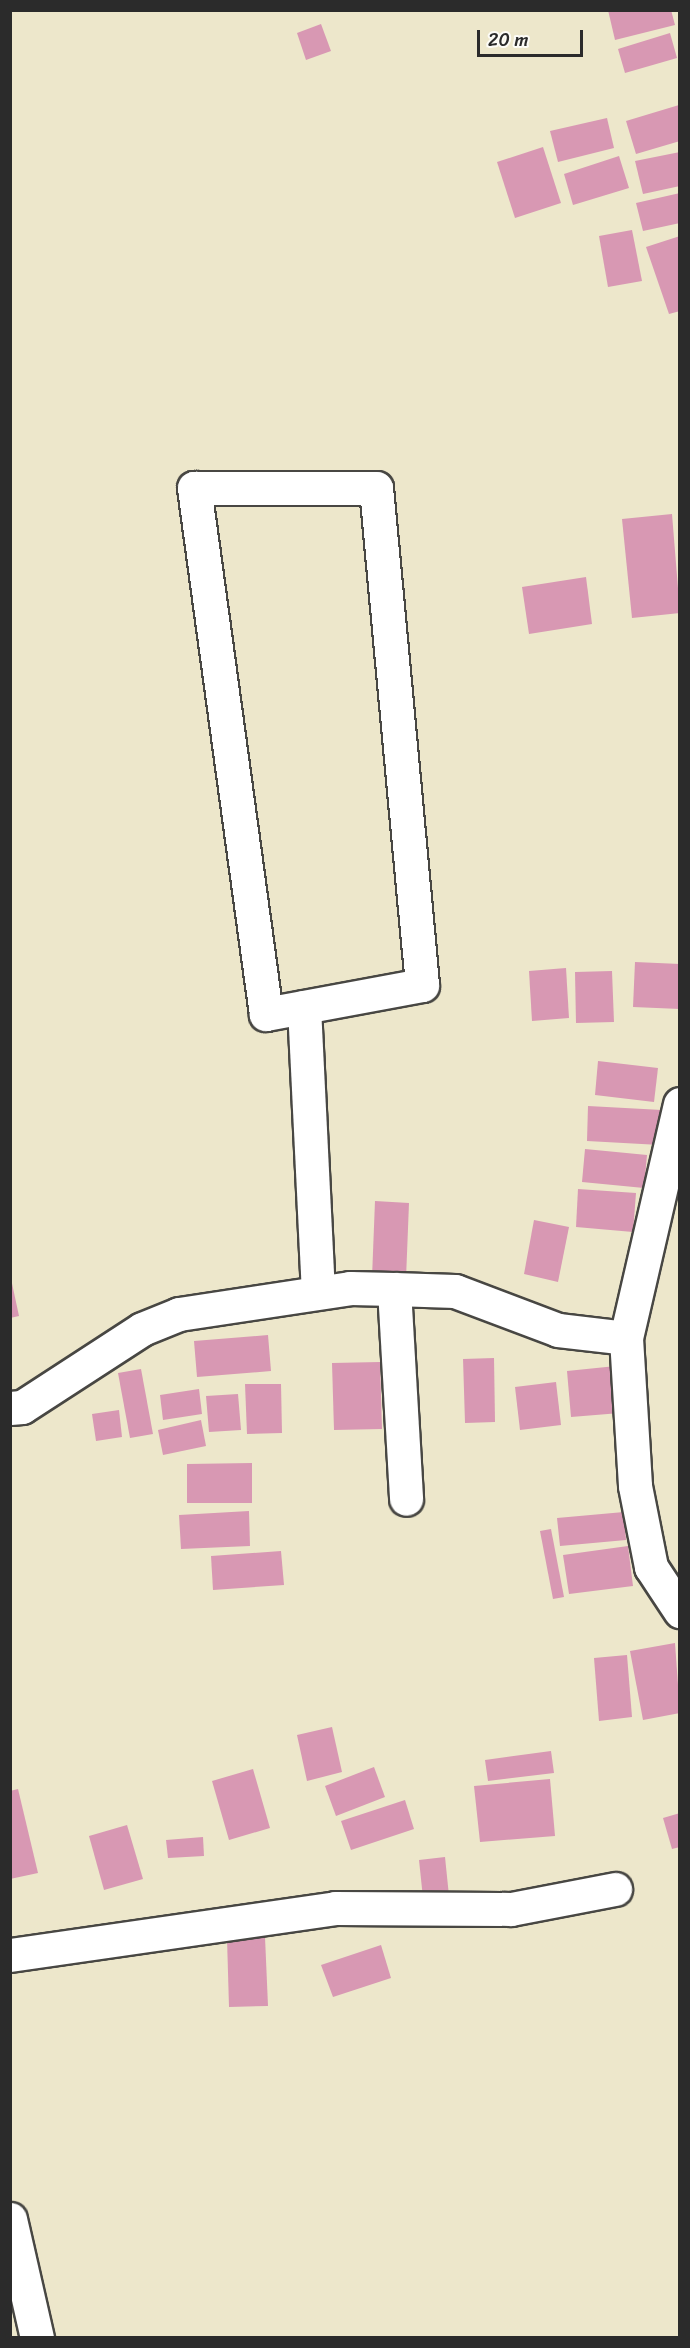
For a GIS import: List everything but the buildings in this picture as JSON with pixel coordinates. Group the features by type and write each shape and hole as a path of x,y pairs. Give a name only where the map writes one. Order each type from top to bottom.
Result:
{"street":[{"path":"194,488 376,488 422,985 304,1006 266,1014 194,488"},
{"path":"304,1006 318,1292"},
{"path":"680,1104 626,1338 635,1486 651,1567 680,1611"},
{"path":"394,1288 406,1499"},
{"path":"10,1408 22,1407 142,1329 179,1314 318,1292 394,1288 455,1291 558,1330 626,1338"},
{"path":"10,1954 335,1908 511,1909 615,1889"},
{"path":"10,2219 37,2337"}]}
